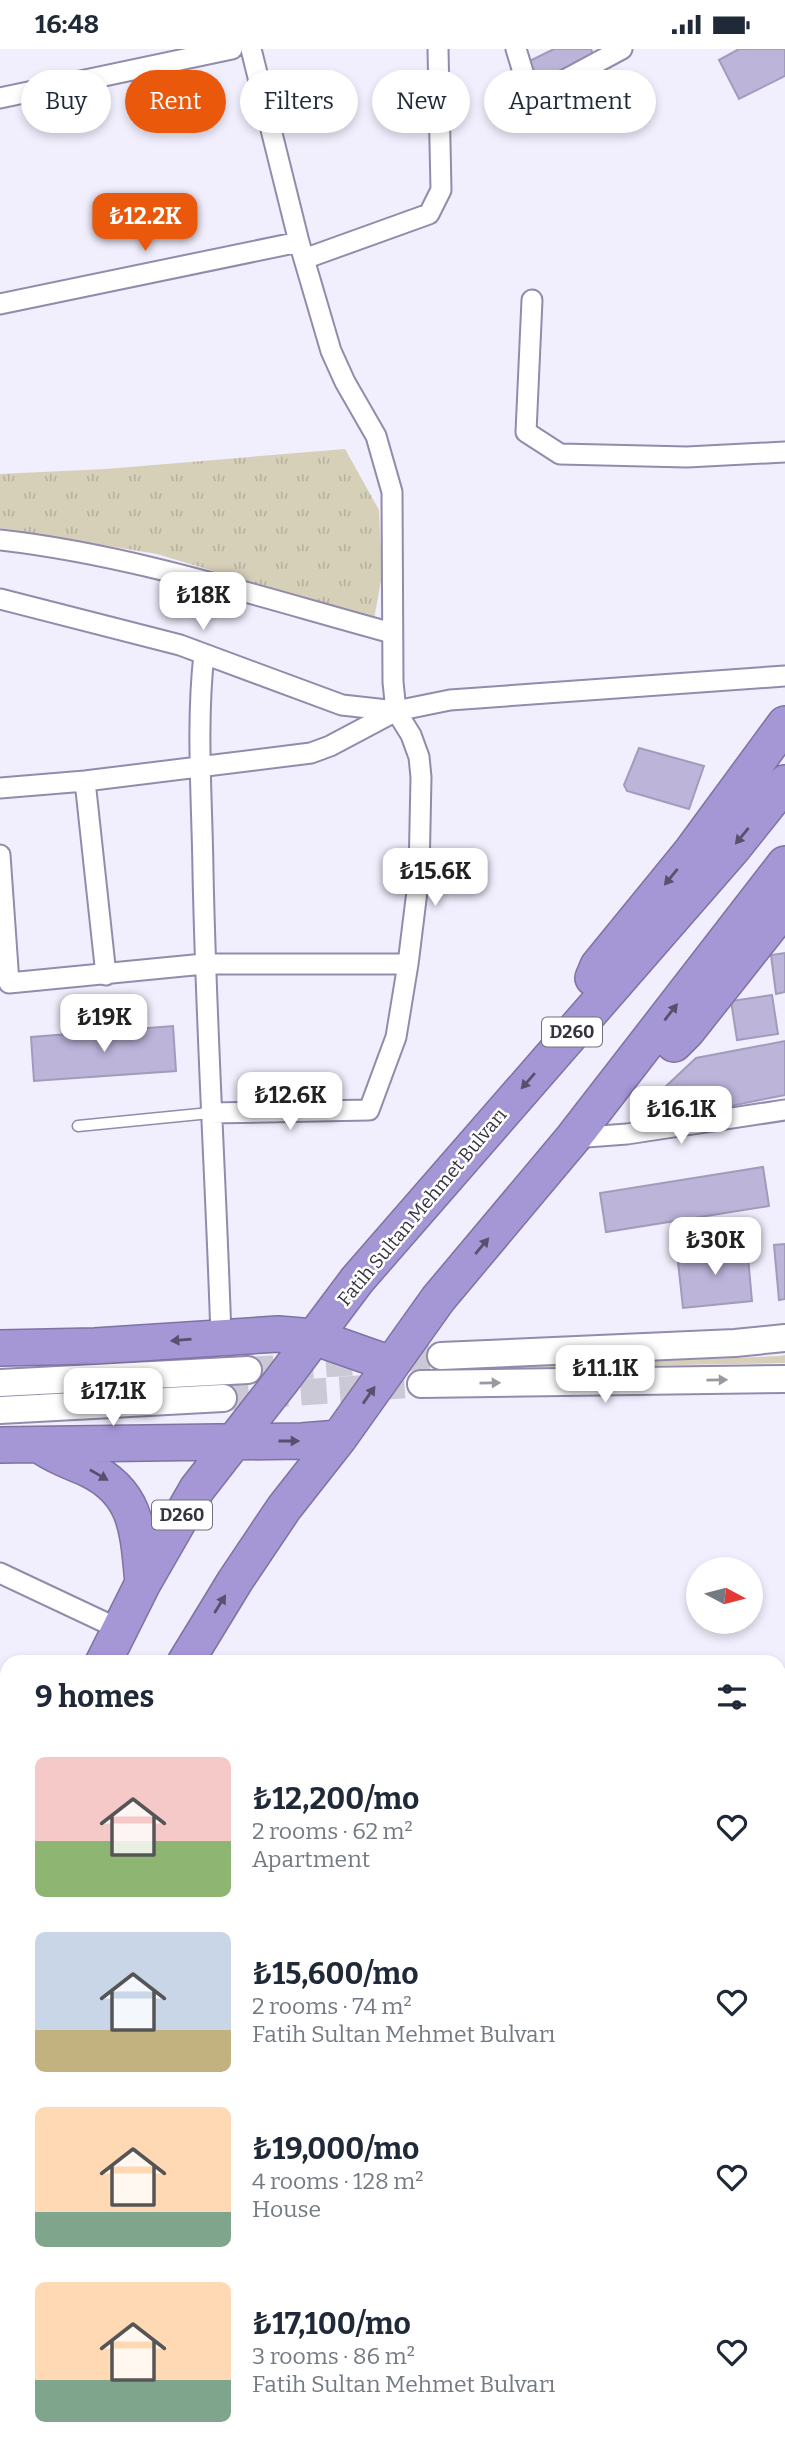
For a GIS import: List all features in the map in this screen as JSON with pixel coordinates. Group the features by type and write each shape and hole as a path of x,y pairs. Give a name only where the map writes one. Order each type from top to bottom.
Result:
{"highway":[{"path":"570,1034 598,966 691,852 785,724"},
{"name":"Fatih Sultan Mehmet Bulvarı","path":"107,1655 143,1583 197,1489 365,1270 734,847 785,783"},
{"path":"190,1655 235,1581 284,1509 339,1438 438,1299 577,1133 785,865"},
{"path":"577,1133 629,1089 687,1031 778,926"},
{"path":"0,1348 95,1346 278,1333 314,1337 391,1364"},
{"path":"0,1444 302,1441 339,1438"},
{"path":"38,1444 61,1459 108,1480 122,1494 131,1509 138,1532 143,1583"}],"main road":[{"path":"440,1356 735,1343 785,1338"},
{"path":"0,1383 248,1370"},
{"path":"421,1384 785,1379"},
{"path":"0,1410 223,1398"}],"street":[{"path":"0,98 232,49"},
{"path":"210,1113 369,1110 396,1037 419,875 419,757 411,735 396,711 392,633 392,492 376,436 345,382 331,351 301,250 251,49"},
{"path":"516,49 531,98 622,49"},
{"path":"0,303 301,250 429,214 441,190 444,50"},
{"path":"532,300 526,432 560,454 687,457 785,451"},
{"path":"0,540 40,544 143,566 392,633"},
{"path":"0,599 180,645 342,705 396,711"},
{"path":"204,654 200,766 204,964 221,1337"},
{"path":"0,788 85,781 311,753 331,746 396,711 450,700 785,676"},
{"path":"85,781 106,975"},
{"path":"0,855 9,983 204,964 408,964"},
{"path":"577,1133 627,1134 785,1111"},
{"path":"0,1573 119,1629"}],"lane":[{"path":"78,1126 210,1113"}],"green space":[{"path":"345,449 379,510 382,575 374,619 157,554 0,528 0,474 106,469"},
{"path":"785,1355 785,1363 453,1369 780,1356"}],"building":[{"path":"554,49 591,49 598,70 511,70"},
{"path":"739,49 785,49 785,76 739,99 719,60"},
{"path":"639,748 704,766 689,809 627,791 624,785"},
{"path":"785,953 785,992 776,994 771,955"},
{"path":"772,995 778,1034 737,1040 731,1001"},
{"path":"173,1026 176,1071 34,1081 31,1037"},
{"path":"785,1041 785,1095 670,1118 664,1088 696,1058"},
{"path":"763,1167 769,1206 606,1232 600,1193"},
{"path":"785,1244 785,1299 779,1300 774,1245"},
{"path":"747,1246 752,1301 683,1308 677,1253"}],"tunnel":[{"path":"248,1370 441,1356"},
{"path":"223,1398 421,1384"}]}
